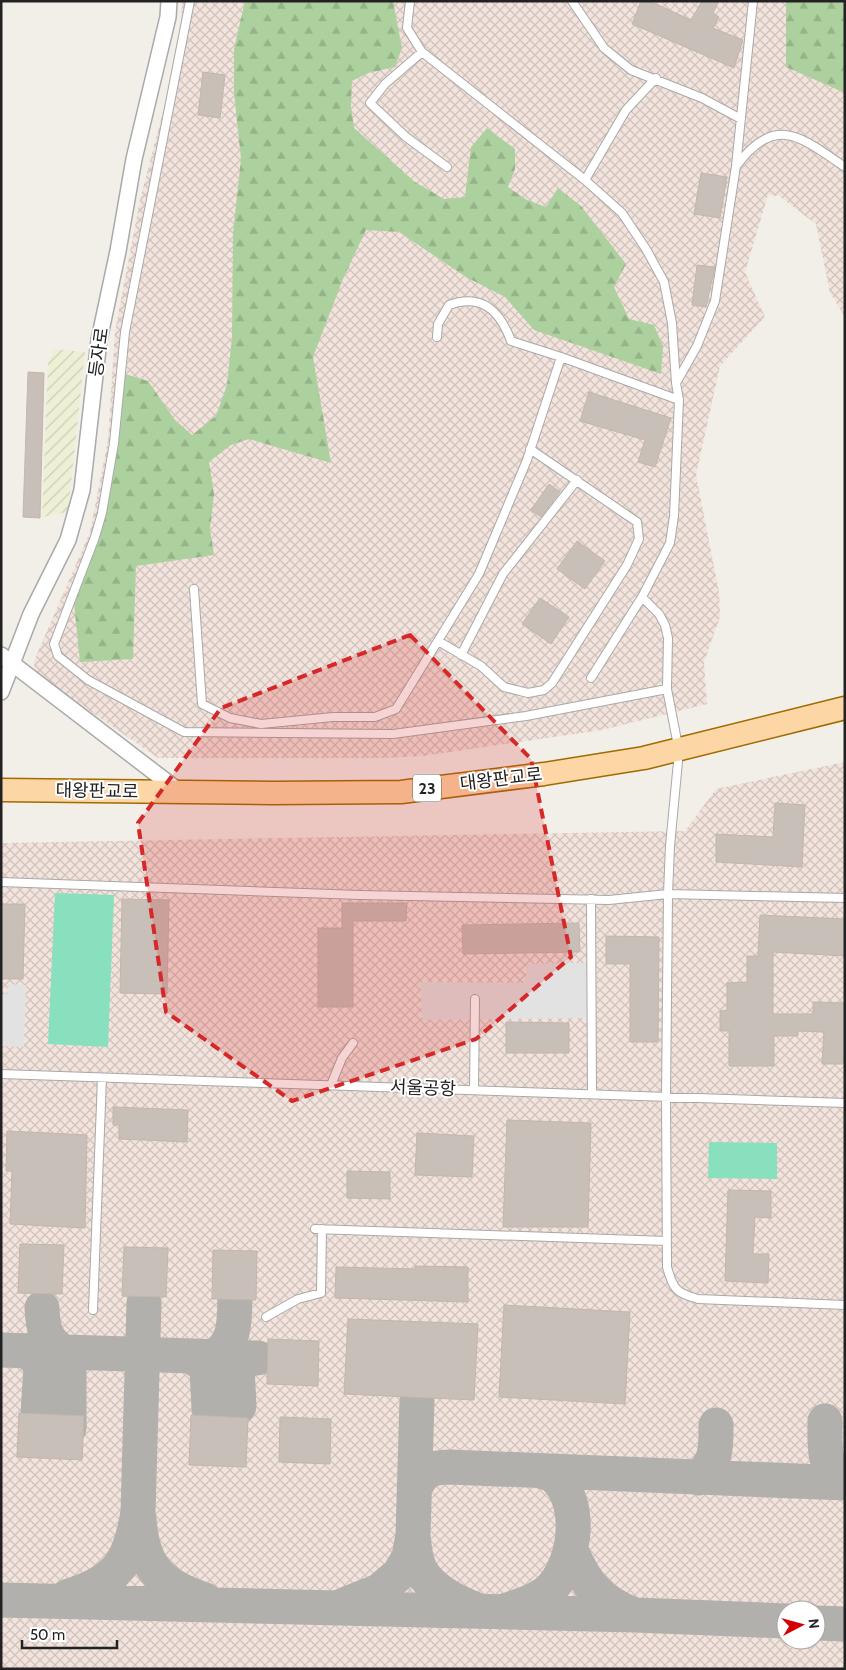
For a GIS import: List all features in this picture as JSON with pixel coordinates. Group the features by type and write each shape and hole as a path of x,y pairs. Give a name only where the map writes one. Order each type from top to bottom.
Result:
{"main road":[{"name":"대왕판교로","path":"1,790 401,792 544,774 679,751 845,708"}],"street":[{"name":"등자로","path":"1,692 5,660 31,614 68,540 82,490 99,340 118,251 134,160 168,17 169,1"},
{"path":"5,660 180,792"}],"lane":[{"path":"190,1 125,332 114,442 102,513 95,537 54,644 58,656 88,680 184,732 393,734 526,716 667,689"},
{"path":"410,1 406,28 422,52 585,180 622,213 646,249 664,282 672,323 679,400 674,516 670,542 642,597 592,678"},
{"path":"572,1 604,48 631,70 656,78 702,98 741,119"},
{"path":"676,383 697,346 715,301 736,166 753,1"},
{"path":"422,52 384,84 370,103 406,137 447,167"},
{"path":"585,180 626,110 656,78"},
{"path":"736,166 751,147 769,136 787,135 806,142 845,167"},
{"path":"437,337 438,324 449,304 460,300 476,302 493,308 505,324 511,341 679,400"},
{"path":"194,588 202,704 230,718 260,724 333,717 375,717 396,709 479,574 511,502 561,357"},
{"path":"438,641 481,666 504,687 528,693 544,690 552,683 627,565 639,539 637,522 530,449"},
{"path":"461,655 503,574 577,480"},
{"path":"642,597 659,614 666,625 668,638 667,689 679,751 670,846 668,894 667,1242 668,1267 672,1285 682,1295 698,1299 845,1305"},
{"path":"1,882 360,895 591,900 668,894 845,898"},
{"path":"591,900 592,1094"},
{"path":"474,1090 475,999"},
{"path":"331,1085 342,1058 353,1043"},
{"name":"서울공항","path":"1,1074 845,1103"},
{"path":"93,1310 102,1078"},
{"path":"266,1317 298,1299 320,1292 318,1229 667,1242"}],"highlighted area":[{"path":"410,635 531,759 571,957 476,1039 292,1101 166,1012 138,823 221,708"}],"shaded area":[{"path":"182,1 845,1 845,317 830,293 816,224 779,196 768,195 745,272 765,317 720,366 696,475 719,592 720,617 704,662 707,704 602,730 423,756 386,758 158,758 35,673 34,661 90,532 108,440 115,331 140,200 168,92 181,24"},
{"path":"845,762 845,1669 1,1669 1,843 685,831 716,789"},
{"path":"586,963 587,1018 422,1020 420,982 525,983 527,964"},
{"path":"8,984 26,985 24,1047 3,1046 1,1049 1,994 7,994"}],"green space":[{"path":"245,1 393,1 402,48 395,67 368,73 352,81 351,106 354,128 415,182 444,199 465,197 471,147 487,128 515,149 515,169 508,187 527,200 546,207 558,188 581,206 626,264 614,287 629,319 654,325 663,346 661,374 534,330 505,297 466,277 399,232 366,230 343,279 313,357 331,463 249,439 231,445 209,462 214,494 210,529 214,555 136,566 133,659 80,662 74,603 95,546 100,504 125,374 148,381 175,420 192,435 216,416 227,385 232,337 233,233 241,159 234,93 234,49"},
{"path":"786,1 845,1 845,93 786,67"},
{"path":"54,349 85,352 68,512 42,517 48,362"},
{"path":"55,893 114,895 108,1047 48,1044"},
{"path":"709,1142 777,1143 777,1179 708,1178"}],"building":[{"path":"641,1 650,1 691,20 702,1 719,1 713,13 719,17 713,28 743,40 734,68 632,24"},
{"path":"203,72 225,75 220,118 198,115"},
{"path":"701,173 727,177 720,218 694,214"},
{"path":"697,265 715,267 706,307 692,305"},
{"path":"28,372 44,373 40,518 23,517"},
{"path":"589,392 671,418 655,467 638,462 645,440 580,421"},
{"path":"549,484 560,492 541,517 531,510"},
{"path":"577,541 605,561 585,589 557,569"},
{"path":"540,598 569,617 551,644 522,624"},
{"path":"775,803 805,805 802,867 716,862 716,834 773,837"},
{"path":"122,899 169,900 167,994 120,993"},
{"path":"342,903 407,903 406,921 353,921 353,1007 318,1007 318,928 342,928"},
{"path":"1,904 25,904 23,979 1,979"},
{"path":"760,915 845,919 845,956 773,952 773,1014 813,1014 813,1002 845,1003 845,1064 822,1064 824,1032 798,1031 798,1036 774,1036 774,1066 729,1066 729,1031 720,1031 720,1011 727,1010 727,983 747,982 747,956 758,956"},
{"path":"579,923 580,952 463,954 462,925"},
{"path":"606,936 659,937 658,1042 630,1042 630,964 606,964"},
{"path":"506,1022 569,1023 569,1053 506,1053"},
{"path":"113,1107 188,1110 187,1142 119,1139 119,1125 113,1125"},
{"path":"507,1120 591,1123 588,1227 503,1227"},
{"path":"7,1131 87,1135 85,1228 10,1224 12,1171 6,1171"},
{"path":"417,1133 474,1136 472,1177 415,1175"},
{"path":"347,1171 390,1172 390,1199 347,1198"},
{"path":"728,1190 771,1191 771,1218 755,1217 753,1254 769,1254 768,1283 725,1281"},
{"path":"20,1244 64,1245 62,1294 18,1293"},
{"path":"124,1247 168,1248 166,1297 122,1296"},
{"path":"213,1250 257,1251 256,1300 212,1299"},
{"path":"415,1266 468,1267 468,1302 335,1298 336,1267 415,1269"},
{"path":"504,1305 630,1312 625,1404 499,1397"},
{"path":"348,1319 478,1324 474,1400 344,1394"},
{"path":"268,1339 319,1341 318,1386 267,1384"},
{"path":"19,1413 84,1416 82,1460 17,1457"},
{"path":"191,1415 248,1418 246,1467 189,1465"},
{"path":"280,1417 331,1419 330,1464 279,1462"}],"taxiway":[{"path":"213,1357 221,1351 231,1336 235,1287"},
{"path":"69,1596 99,1584 119,1567 126,1557 135,1529 138,1512 144,1303"},
{"path":"42,1308 46,1333 52,1343 63,1352"},
{"path":"1,1350 258,1358"},
{"path":"28,1351 37,1360 41,1368 37,1429"},
{"path":"44,1363 57,1352 69,1364 69,1428"},
{"path":"190,1356 204,1364 207,1371 209,1409"},
{"path":"226,1358 237,1366 239,1406"},
{"path":"344,1605 379,1591 399,1574 409,1557 413,1535 417,1401"},
{"path":"825,1421 825,1447 828,1462 831,1470 843,1483"},
{"path":"698,1478 712,1461 716,1425"},
{"path":"415,1488 428,1471 450,1467 845,1483"},
{"path":"507,1610 532,1601 546,1593 556,1583 570,1553 573,1536 570,1503 564,1489 555,1477 541,1471"},
{"path":"139,1518 144,1549 156,1571 176,1588 205,1600"},
{"path":"413,1535 417,1561 425,1576 437,1589 477,1610"},
{"path":"571,1550 582,1573 595,1590 611,1604 634,1615"},
{"path":"1,1600 636,1615 776,1621"},
{"path":"826,1623 845,1624"}]}
